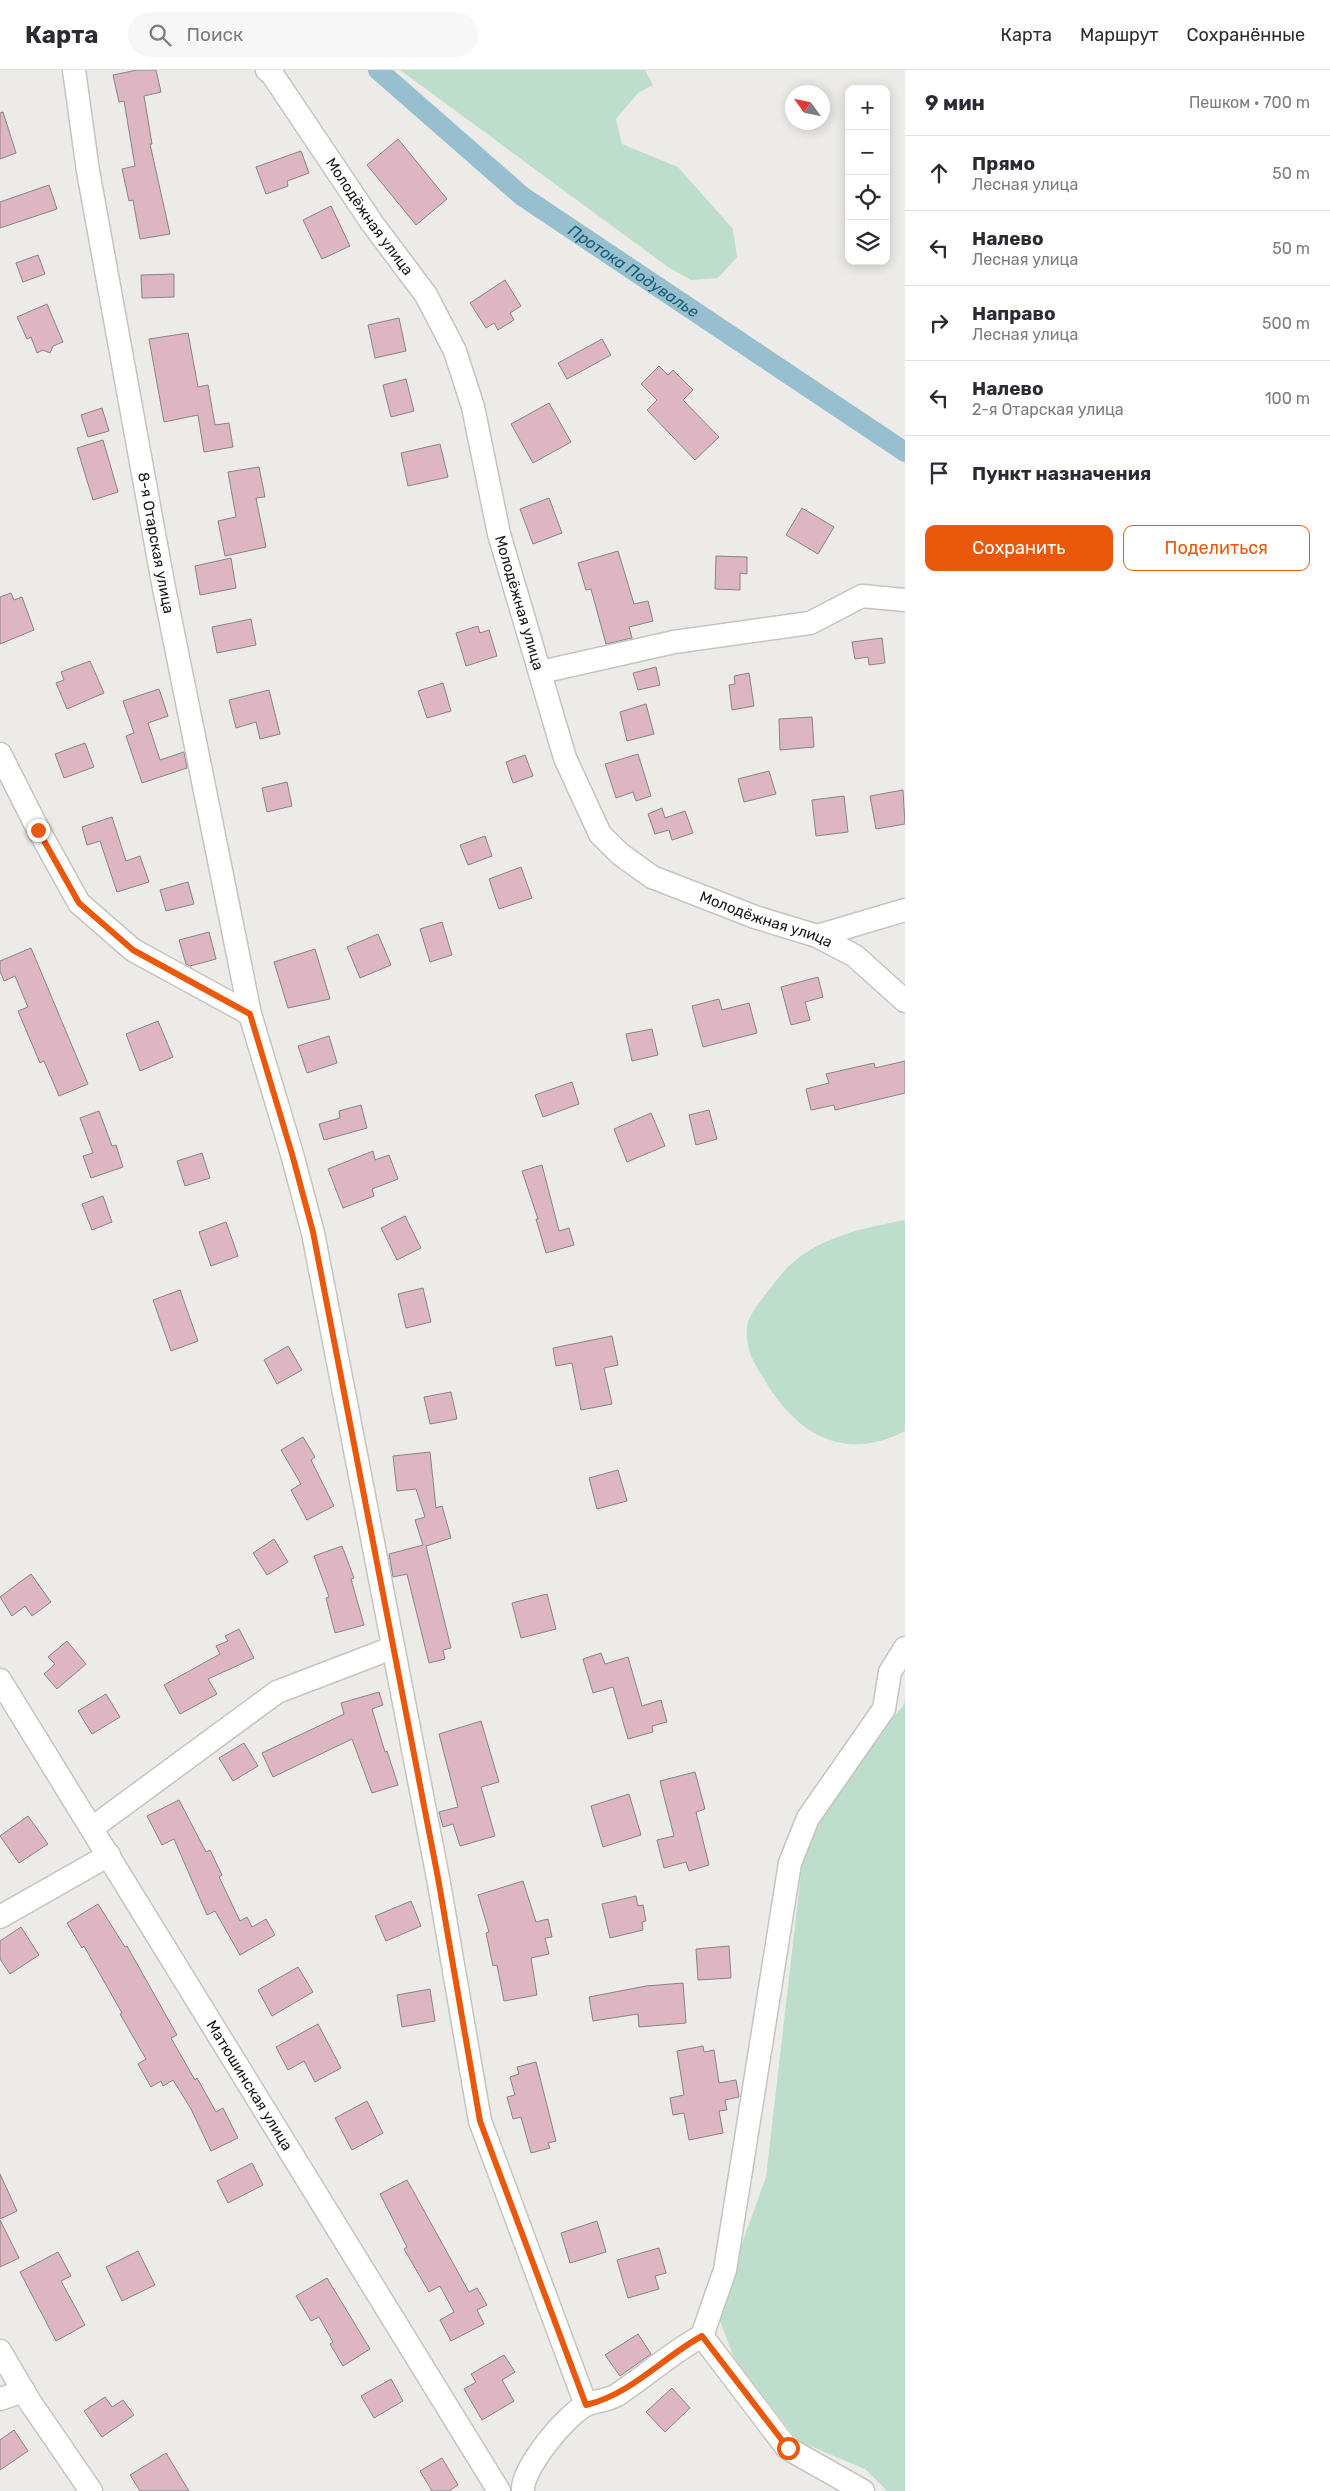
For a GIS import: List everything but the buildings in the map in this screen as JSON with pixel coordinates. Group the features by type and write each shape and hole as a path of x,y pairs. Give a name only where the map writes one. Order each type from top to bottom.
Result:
{"street":[{"name":"8-я Отарская улица","path":"74,70 88,171 162,574 250,1014 313,1232 438,1878 480,2121 586,2405"},
{"name":"Молодёжная улица","path":"267,70 272,74 372,223 426,295 455,351 473,407 499,534 565,758 600,834 620,854 652,876 755,917 817,936 855,956 905,1002"},
{"path":"541,672 674,642 810,623 862,596 905,600"},
{"path":"0,754 38,830 79,903 133,950 250,1014"},
{"path":"817,936 905,910"},
{"path":"92,1828 277,1692 392,1648"},
{"path":"523,2491 526,2471 539,2453 563,2426 586,2405 615,2396 664,2362 677,2350 702,2336 725,2270 790,1863 808,1818 884,1709 890,1672 905,1648"},
{"name":"Матюшинская улица","path":"0,1680 109,1854 499,2491"},
{"path":"0,1917 109,1854"},
{"path":"702,2336 788,2448 863,2491"},
{"path":"0,2351 24,2391 91,2491"},
{"path":"0,2398 24,2391"}],"green space":[{"path":"400,70 645,70 653,85 638,93 616,119 622,144 678,167 733,229 737,257 718,278 691,280 668,267"},
{"path":"905,1220 905,1431 883,1440 862,1444 842,1443 824,1438 807,1428 791,1415 764,1379 753,1361 747,1342 748,1322 755,1308 781,1274 802,1255 830,1240 844,1235 874,1226"},
{"path":"905,1699 905,2491 887,2491 865,2469 798,2441 734,2358 717,2313 766,2177 807,1822 903,1706"}],"waterway":[{"name":"Протока Подувалье","path":"378,70 522,196 905,452"}],"route":[{"path":"38,830 79,903 133,950 250,1014 313,1232 438,1878 480,2121 586,2405 615,2396 664,2362 677,2350 702,2336 788,2448"}]}
